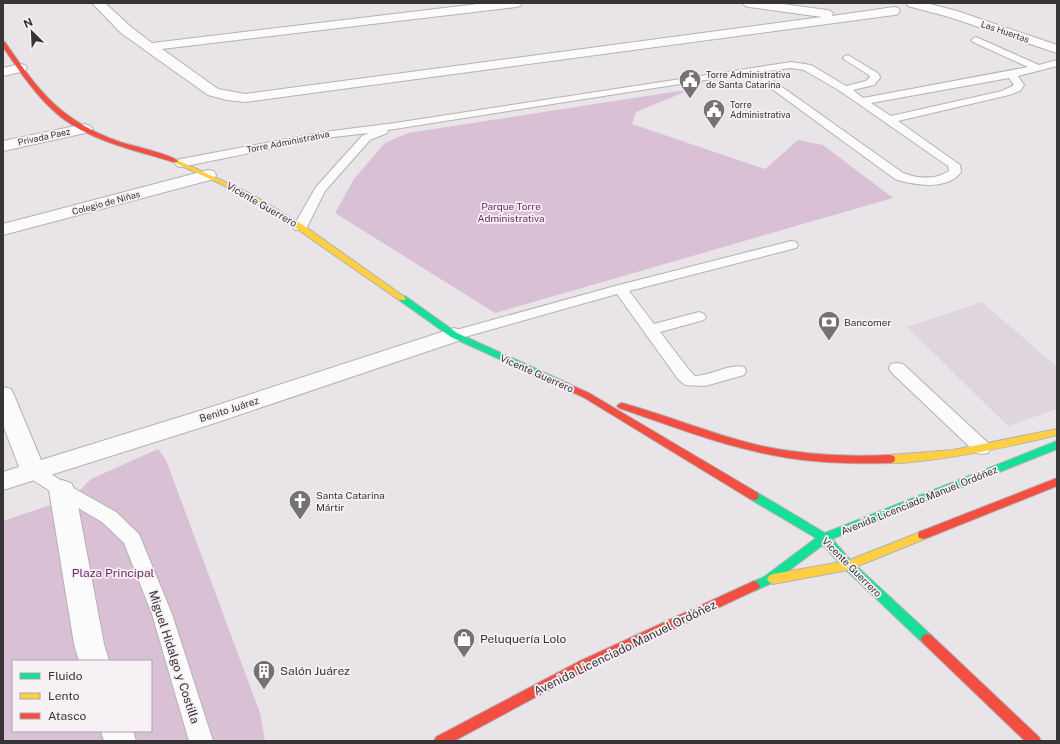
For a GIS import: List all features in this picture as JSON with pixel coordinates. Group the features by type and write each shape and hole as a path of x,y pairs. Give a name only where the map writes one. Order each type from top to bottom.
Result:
{"street":[{"path":"98,3 126,30 149,48 213,92 227,96 245,98 894,11"},
{"path":"149,48 516,3"},
{"path":"748,3 854,17"},
{"name":"Las Huertas","path":"912,3 953,14 1057,49"},
{"name":"Las Huertas","path":"940,3 953,14"},
{"name":"Vicente Guerrero","path":"3,43 20,68 50,104 65,117 85,129 122,144 181,163 247,194 300,227 454,336 586,395 824,538 848,565 1034,741"},
{"path":"3,72 20,68"},
{"name":"Privada Paez","path":"3,146 85,129"},
{"name":"Colegio de Niñas","path":"3,230 208,175"},
{"name":"Benito Juárez","path":"3,481 204,418 454,336"},
{"path":"3,395 33,471"},
{"path":"586,395 748,446 798,456 850,460 911,459 982,448 1057,432"},
{"name":"Avenida Licenciado Manuel Ordóñez","path":"441,741 584,665 768,580 824,538 1057,445"},
{"name":"Avenida Licenciado Manuel Ordóñez","path":"768,580 848,565 1057,482"},
{"path":"62,490 89,644 94,660"}],"lane":[{"path":"976,40 1038,68"},
{"path":"844,89 870,83 875,78 874,74 848,58"},
{"path":"862,101 1012,74 1057,63"},
{"name":"Torre Administrativa","path":"181,163 324,135 395,126 752,70 792,65 813,70 844,89 954,165 955,172 949,177 924,182 911,181 899,176 752,70"},
{"path":"889,120 1005,93 1016,89 1019,84 1012,74"},
{"name":"Torre Administrativa","path":"300,227 320,190 347,158 366,138 395,126"},
{"path":"454,336 620,289 791,245"},
{"path":"620,289 684,375 691,381 705,381 738,371"},
{"path":"650,330 700,317"},
{"path":"897,368 982,448"},
{"name":"Miguel Hidalgo y Costilla","path":"33,471 62,490 109,517 132,539 162,614 201,741"}],"shaded area":[{"path":"982,302 1057,367 1057,409 1008,426 907,327"}],"green space":[{"name":"Parque Torre Administrativa","path":"692,89 636,112 632,124 765,169 798,140 823,145 893,198 495,313 335,213 354,179 385,143 408,133"},
{"name":"Plaza Principal","path":"158,449 166,460 260,713 265,741 3,741 3,521 62,501 80,490 91,479"}],"traffic: fast":[{"path":"402,298 454,335 564,385"},
{"path":"754,586 768,580 824,538 1057,445"},
{"path":"754,496 824,538 848,565 927,639"}],"traffic: slow":[{"path":"175,161 247,194 300,227 402,298"},
{"path":"890,459 953,453 995,446 1057,432"},
{"path":"773,579 848,565 923,535"}],"traffic: jam":[{"path":"3,43 39,92 65,117 77,125 104,138 175,161"},
{"path":"564,385 586,395 754,496"},
{"path":"622,406 732,442 777,453 833,459 890,459"},
{"path":"923,535 1057,482"},
{"path":"441,741 584,665 754,586"},
{"path":"927,639 1034,741"}],"place":[{"name":"Torre Administrativa de Santa Catarina","path":"690,100"},
{"name":"Torre Administrativa","path":"714,130"},
{"name":"Bancomer","path":"829,342"},
{"name":"Santa Catarina Mártir","path":"300,520"},
{"name":"Peluquería Lolo","path":"464,658"},
{"name":"Salón Juárez","path":"264,690"}]}
